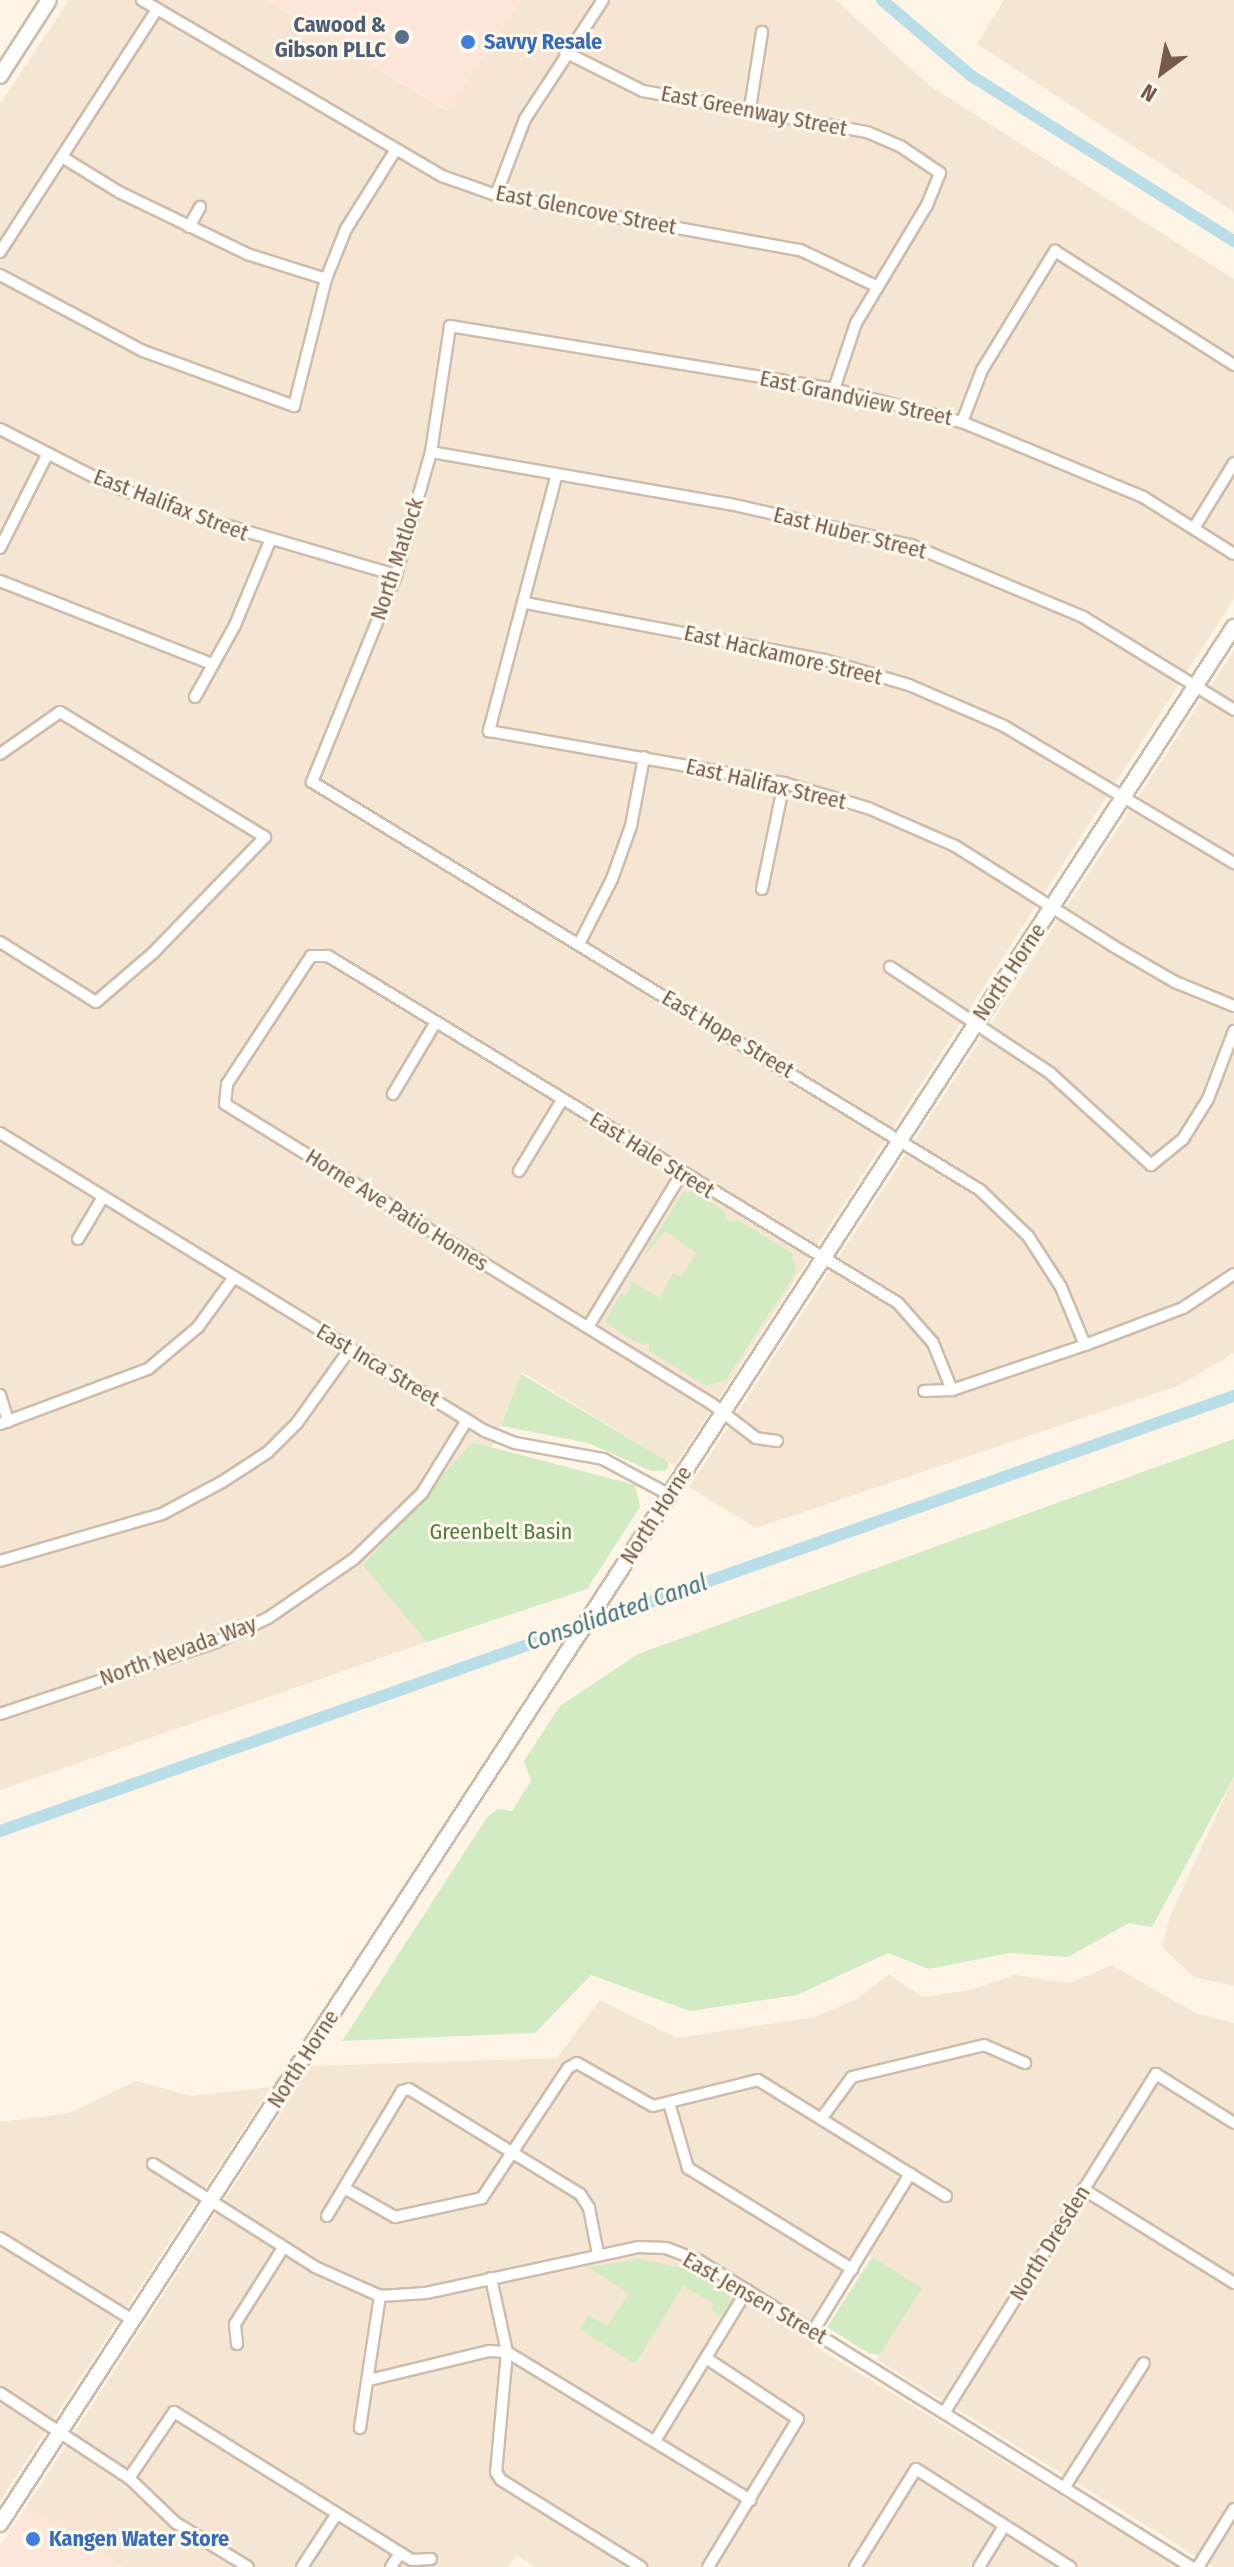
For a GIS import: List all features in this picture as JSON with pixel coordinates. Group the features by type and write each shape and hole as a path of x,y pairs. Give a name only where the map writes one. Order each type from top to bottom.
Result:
{"street":[{"path":"0,76 49,0"},
{"name":"East Glencove Street","path":"142,0 395,151 496,195 800,250 878,287"},
{"path":"496,195 525,119 565,52 603,0"},
{"path":"0,252 157,9"},
{"path":"750,108 762,32"},
{"name":"East Greenway Street","path":"565,52 643,91 750,108 867,132 900,146 940,173 927,205 878,287"},
{"path":"0,275 143,351 294,406 326,279 346,229 395,151"},
{"path":"62,157 189,227 247,254 326,279"},
{"path":"189,227 200,207"},
{"path":"962,422 982,370 1055,251 1234,365"},
{"path":"834,389 841,358 878,287"},
{"name":"East Grandview Street","path":"450,326 834,389 962,422 1070,463 1194,528 1234,554"},
{"name":"North Matlock","path":"312,782 396,575 431,452 450,326"},
{"name":"East Halifax Street","path":"0,429 108,484 270,541 396,575"},
{"name":"East Huber Street","path":"431,452 556,477 730,504 911,545 1083,617 1234,710"},
{"path":"0,548 48,453"},
{"path":"1194,528 1234,463"},
{"path":"526,603 556,477"},
{"path":"195,697 235,625 270,541"},
{"path":"0,581 212,664"},
{"name":"East Halifax Street","path":"526,603 489,731 784,783 868,808 955,846 1175,982 1234,1006"},
{"name":"East Hackamore Street","path":"526,603 825,660 909,685 1004,726 1234,863"},
{"name":"North Horne","path":"0,2524 1234,627"},
{"path":"0,754 60,712 265,837 153,953 96,1002 0,942"},
{"path":"579,944 612,879 631,826 644,757"},
{"name":"East Hope Street","path":"312,782 901,1137 980,1190 1028,1236 1061,1287 1085,1345"},
{"path":"762,889 784,783"},
{"name":"East Hale Street","path":"317,952 898,1303 933,1343 952,1390"},
{"name":"Horne Ave Patio Homes","path":"317,952 305,962 227,1084 225,1104 588,1327 756,1438 777,1441"},
{"path":"890,967 976,1021 1062,1082 1151,1165 1183,1139 1200,1112 1234,1031"},
{"path":"393,1094 436,1022"},
{"path":"519,1171 562,1100"},
{"name":"East Inca Street","path":"0,1133 467,1420 515,1443 603,1459 668,1494"},
{"path":"588,1327 682,1173"},
{"path":"78,1239 103,1197"},
{"path":"924,1391 952,1390 1085,1345 1183,1308 1234,1274"},
{"path":"0,1395 4,1423 148,1369 198,1327 234,1277"},
{"path":"0,1561 162,1514 222,1482 268,1452 297,1423 350,1349"},
{"name":"North Nevada Way","path":"0,1714 216,1642 268,1618 354,1559 394,1521 442,1467 467,1420"},
{"path":"821,2119 852,2077 984,2045 1025,2063"},
{"path":"344,2188 395,2217 482,2198 568,2068 577,2063 653,2106 758,2080 946,2196"},
{"name":"North Dresden","path":"944,2413 1156,2074 1234,2123"},
{"path":"327,2216 402,2091 409,2089 580,2194 589,2208 598,2254"},
{"path":"669,2103 688,2168 852,2269"},
{"name":"East Jensen Street","path":"153,2164 283,2248 355,2288 380,2296 426,2293 598,2254 666,2248 747,2290 1191,2567"},
{"path":"813,2331 910,2174"},
{"path":"1083,2189 1234,2283"},
{"path":"0,2238 133,2320"},
{"path":"237,2344 235,2324 283,2248"},
{"path":"491,2278 507,2352 496,2472 501,2480 641,2567"},
{"path":"655,2441 747,2290"},
{"path":"360,2428 380,2296"},
{"path":"369,2380 489,2351 507,2352 750,2500"},
{"path":"706,2358 798,2419 708,2567"},
{"path":"1064,2488 1144,2363"},
{"path":"0,2393 129,2478 176,2523 248,2567"},
{"path":"129,2478 174,2412 412,2560 431,2559"},
{"path":"855,2567 916,2469 1070,2567"},
{"path":"1198,2567 1234,2509"},
{"path":"302,2567 336,2515"},
{"path":"979,2567 1004,2526"},
{"path":"391,2567 400,2553"}],"shaded area":[{"path":"69,0 266,0 447,111 521,0 836,0 930,86 1234,279 1234,599 675,1466 522,1372 492,1447 472,1442 364,1564 427,1642 0,1790 0,104"},
{"path":"266,0 521,0 448,111"},
{"path":"1004,0 1234,0 1234,212 977,44"},
{"path":"1234,650 1234,1353 1180,1385 756,1528 689,1487"},
{"path":"1234,1777 1234,1986 1194,1977 1162,1947 1170,1916"},
{"path":"1112,1965 1197,2014 1234,2023 1234,2567 1214,2567 877,2360 921,2289 858,2248 819,2313 813,2345 1178,2567 535,2567 516,2555 508,2567 123,2567 26,2507 311,2066 557,2058 600,2000 677,2038 814,2017 857,1999 889,1974 922,1997 970,1990 1015,1975 1070,1983"},
{"path":"136,2081 191,2096 271,2087 0,2501 0,2122 69,2113"},
{"path":"26,2507 123,2567 0,2567 0,2546"}],"green space":[{"path":"691,1191 723,1210 728,1222 738,1220 792,1253 796,1272 726,1380 706,1386 649,1351 649,1344 637,1343 605,1322 621,1293 625,1295 631,1287 629,1280 660,1298 673,1273 681,1277 696,1253 665,1231 641,1260 683,1192"},
{"path":"521,1374 669,1465 665,1471 651,1471 588,1443 501,1426"},
{"path":"1234,1439 1234,1777 1152,1927 1129,1923 1068,1957 1009,1953 929,1969 888,1953 797,1995 690,2011 591,1975 535,2033 342,2041 488,1816 498,1809 512,1811 531,1781 524,1761 560,1706 638,1654"},
{"name":"Greenbelt Basin","path":"472,1442 635,1485 640,1507 587,1589 427,1642 363,1565"},
{"path":"872,2257 922,2288 880,2355 868,2353 827,2327"},
{"path":"639,2259 686,2269 729,2295 731,2304 724,2318 711,2310 713,2303 683,2286 635,2364 580,2329 589,2315 607,2326 629,2294 589,2267"}],"waterway":[{"path":"882,0 970,75 1234,241"},
{"name":"Consolidated Canal","path":"0,1831 1234,1396"}],"place":[{"name":"Cawood & Gibson PLLC","path":"402,37"},
{"name":"Savvy Resale","path":"468,42"},
{"name":"Kangen Water Store","path":"33,2539"}]}
